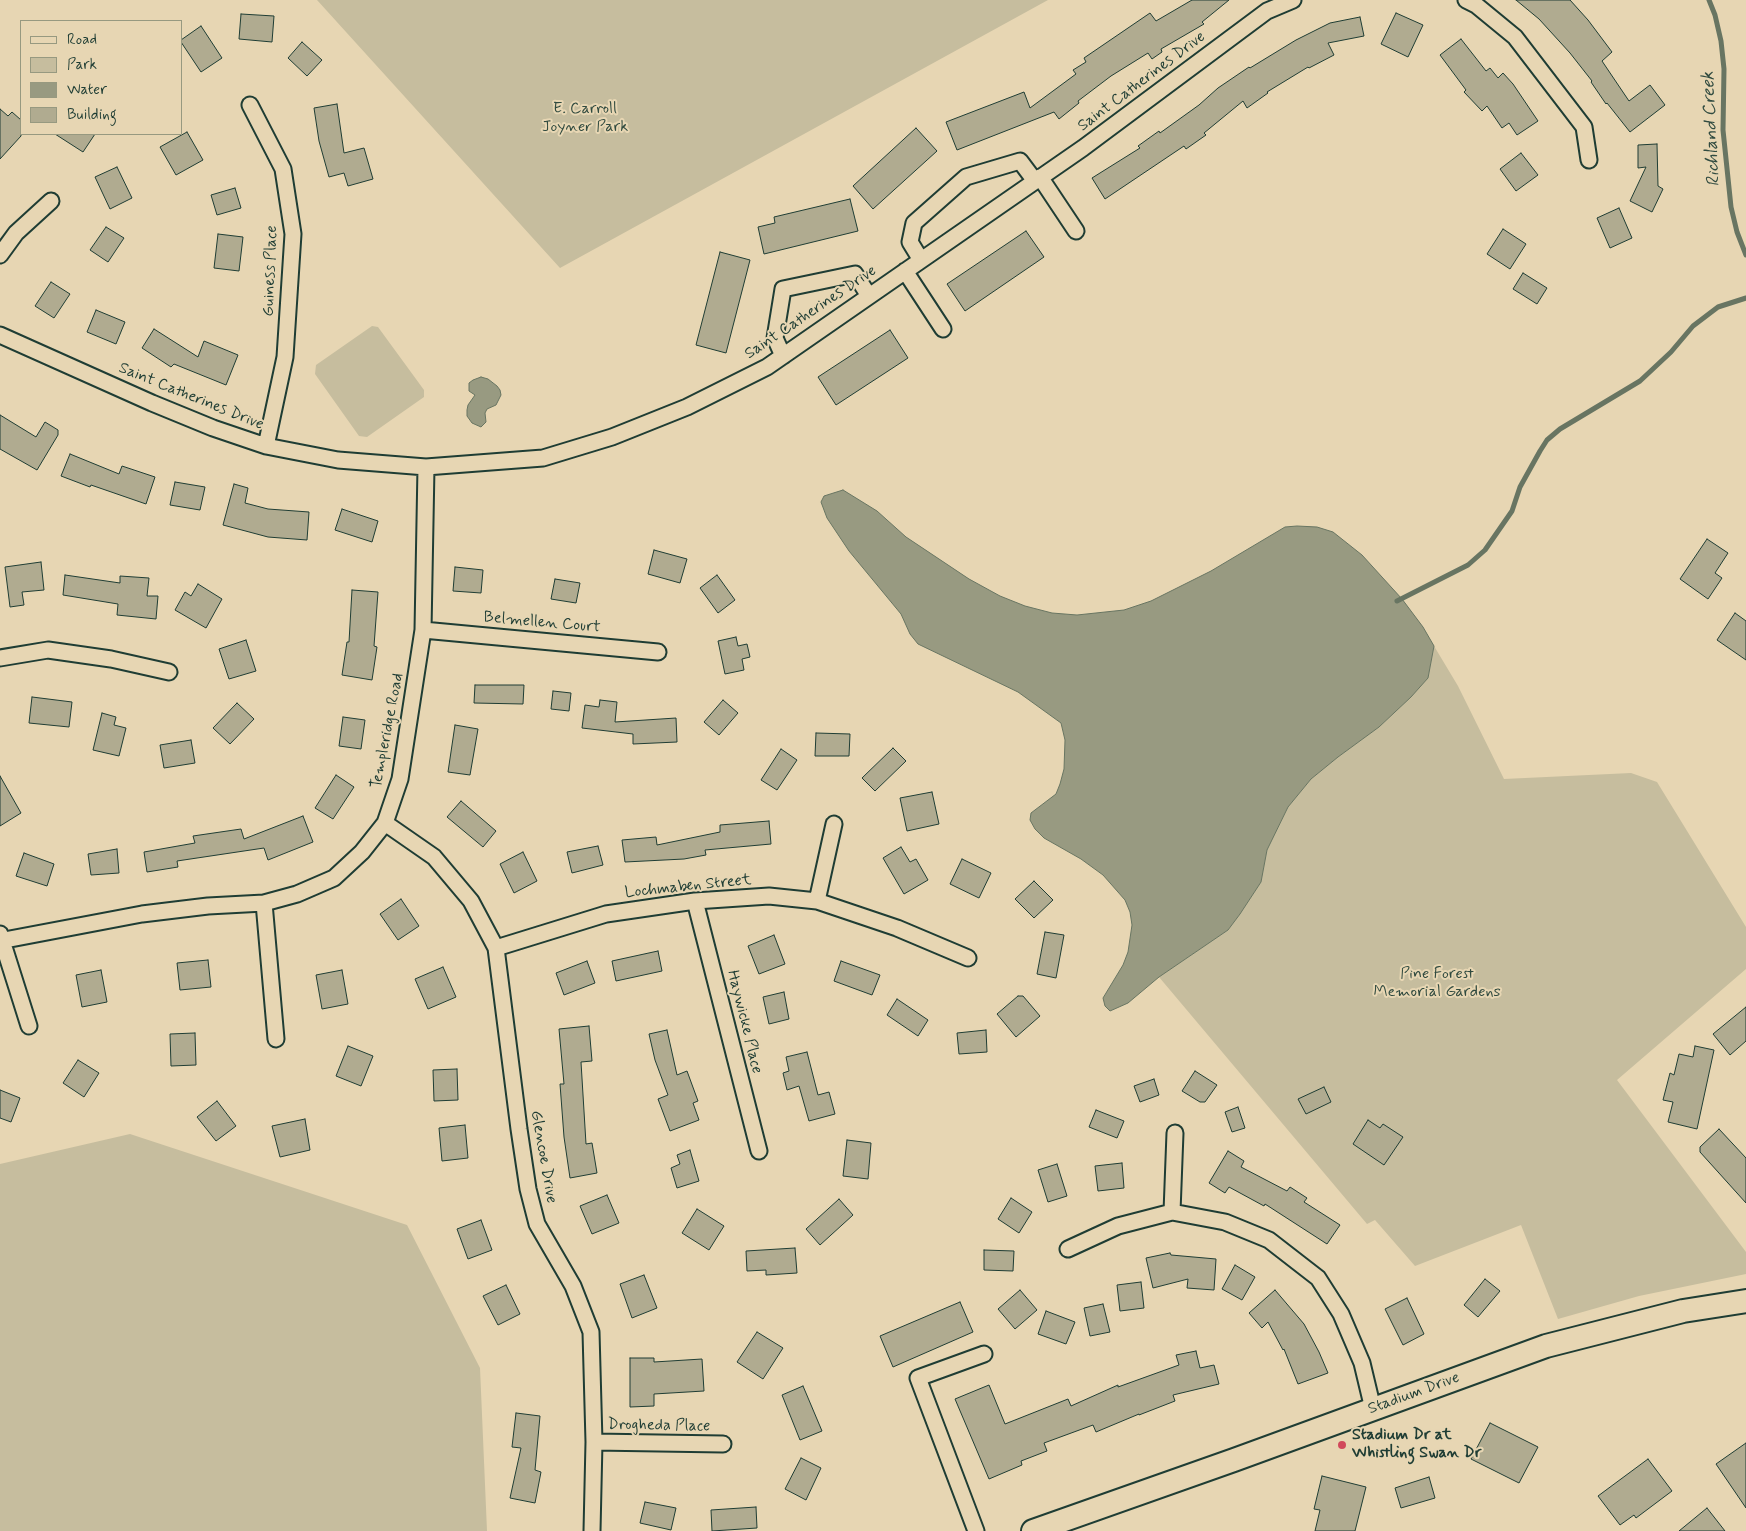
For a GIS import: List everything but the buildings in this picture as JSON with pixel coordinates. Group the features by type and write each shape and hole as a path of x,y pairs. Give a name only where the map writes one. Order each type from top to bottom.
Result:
{"street":[{"name":"Saint Catherines Drive","path":"0,335 152,403 213,428 266,446 338,460 426,467 543,458 612,437 687,407 767,367 1091,142 1267,11 1293,0"},
{"path":"1466,0 1476,5 1515,37 1584,127 1589,160"},
{"name":"Guiness Place","path":"250,105 283,169 292,234 285,357 266,446"},
{"path":"921,260 910,242 914,223 966,177 1020,161 1038,179 1076,231"},
{"path":"0,255 16,233 51,201"},
{"path":"905,271 943,329"},
{"path":"784,356 775,338 783,289 855,274 869,296"},
{"name":"Templeridge Road","path":"1,939 142,914 208,906 264,903 297,894 334,878 362,852 385,823 400,779 423,630 426,467"},
{"name":"Belmellen Court","path":"423,630 658,652"},
{"path":"0,658 48,650 111,659 169,672"},
{"name":"Glencoe Drive","path":"385,823 434,857 472,901 496,948 528,1189 537,1224 574,1286 590,1332 594,1442 592,1531"},
{"path":"817,901 834,824"},
{"name":"Lochmaben Street","path":"496,948 606,914 695,901 769,896 817,901 897,928 968,958"},
{"name":"Haywicke Place","path":"695,901 759,1152"},
{"path":"264,903 276,1039"},
{"path":"1,939 29,1026"},
{"path":"1172,1212 1175,1133"},
{"path":"1068,1249 1118,1226 1172,1212 1225,1222 1269,1240 1318,1278 1341,1314 1362,1363 1373,1409"},
{"name":"Stadium Drive","path":"1033,1531 1546,1346 1683,1311 1746,1302"},
{"path":"976,1531 918,1378 984,1354"},
{"name":"Drogheda Place","path":"594,1442 723,1444"}],"green space":[{"name":"E. Carroll Joyner Park","path":"317,0 1048,0 560,268"},
{"path":"372,326 378,327 424,390 424,397 367,437 359,436 315,374 316,365"},
{"name":"Pine Forest Memorial Gardens","path":"1434,646 1458,686 1504,779 1631,773 1657,782 1746,927 1746,969 1617,1080 1746,1252 1746,1274 1639,1296 1558,1319 1521,1225 1415,1266 1375,1220 1367,1224 1159,977 1228,930 1261,882 1267,850 1288,807 1311,779 1379,727 1411,697 1428,678"},
{"path":"130,1134 407,1225 480,1368 487,1531 0,1531 0,1164"}],"water":[{"path":"481,377 488,379 497,386 501,395 496,405 487,409 485,413 486,422 481,427 472,423 467,416 467,410 475,395 469,391 469,383"},
{"path":"843,490 877,511 906,537 969,579 1000,596 1025,606 1052,613 1077,615 1124,610 1151,601 1211,571 1285,527 1317,527 1333,532 1362,555 1402,599 1423,627 1434,646 1428,678 1379,727 1311,779 1288,807 1267,850 1261,882 1228,930 1159,977 1128,1003 1110,1011 1105,1006 1103,998 1123,965 1128,952 1132,925 1130,912 1125,900 1103,875 1081,859 1044,838 1035,829 1030,820 1031,813 1056,794 1060,784 1064,769 1065,740 1061,723 1018,692 918,644 910,634 901,614 849,551 827,518 821,502 824,496"}],"waterway":[{"name":"Richland Creek","path":"1709,0 1715,15 1721,41 1724,69 1723,130 1731,207 1737,232 1746,255"},
{"path":"1397,601 1468,565 1485,550 1512,511 1520,487 1547,440 1560,429 1640,381 1671,352 1693,326 1718,307 1746,298"}],"place":[{"name":"Stadium Dr at Whistling Swan Dr","path":"1342,1445"}]}
